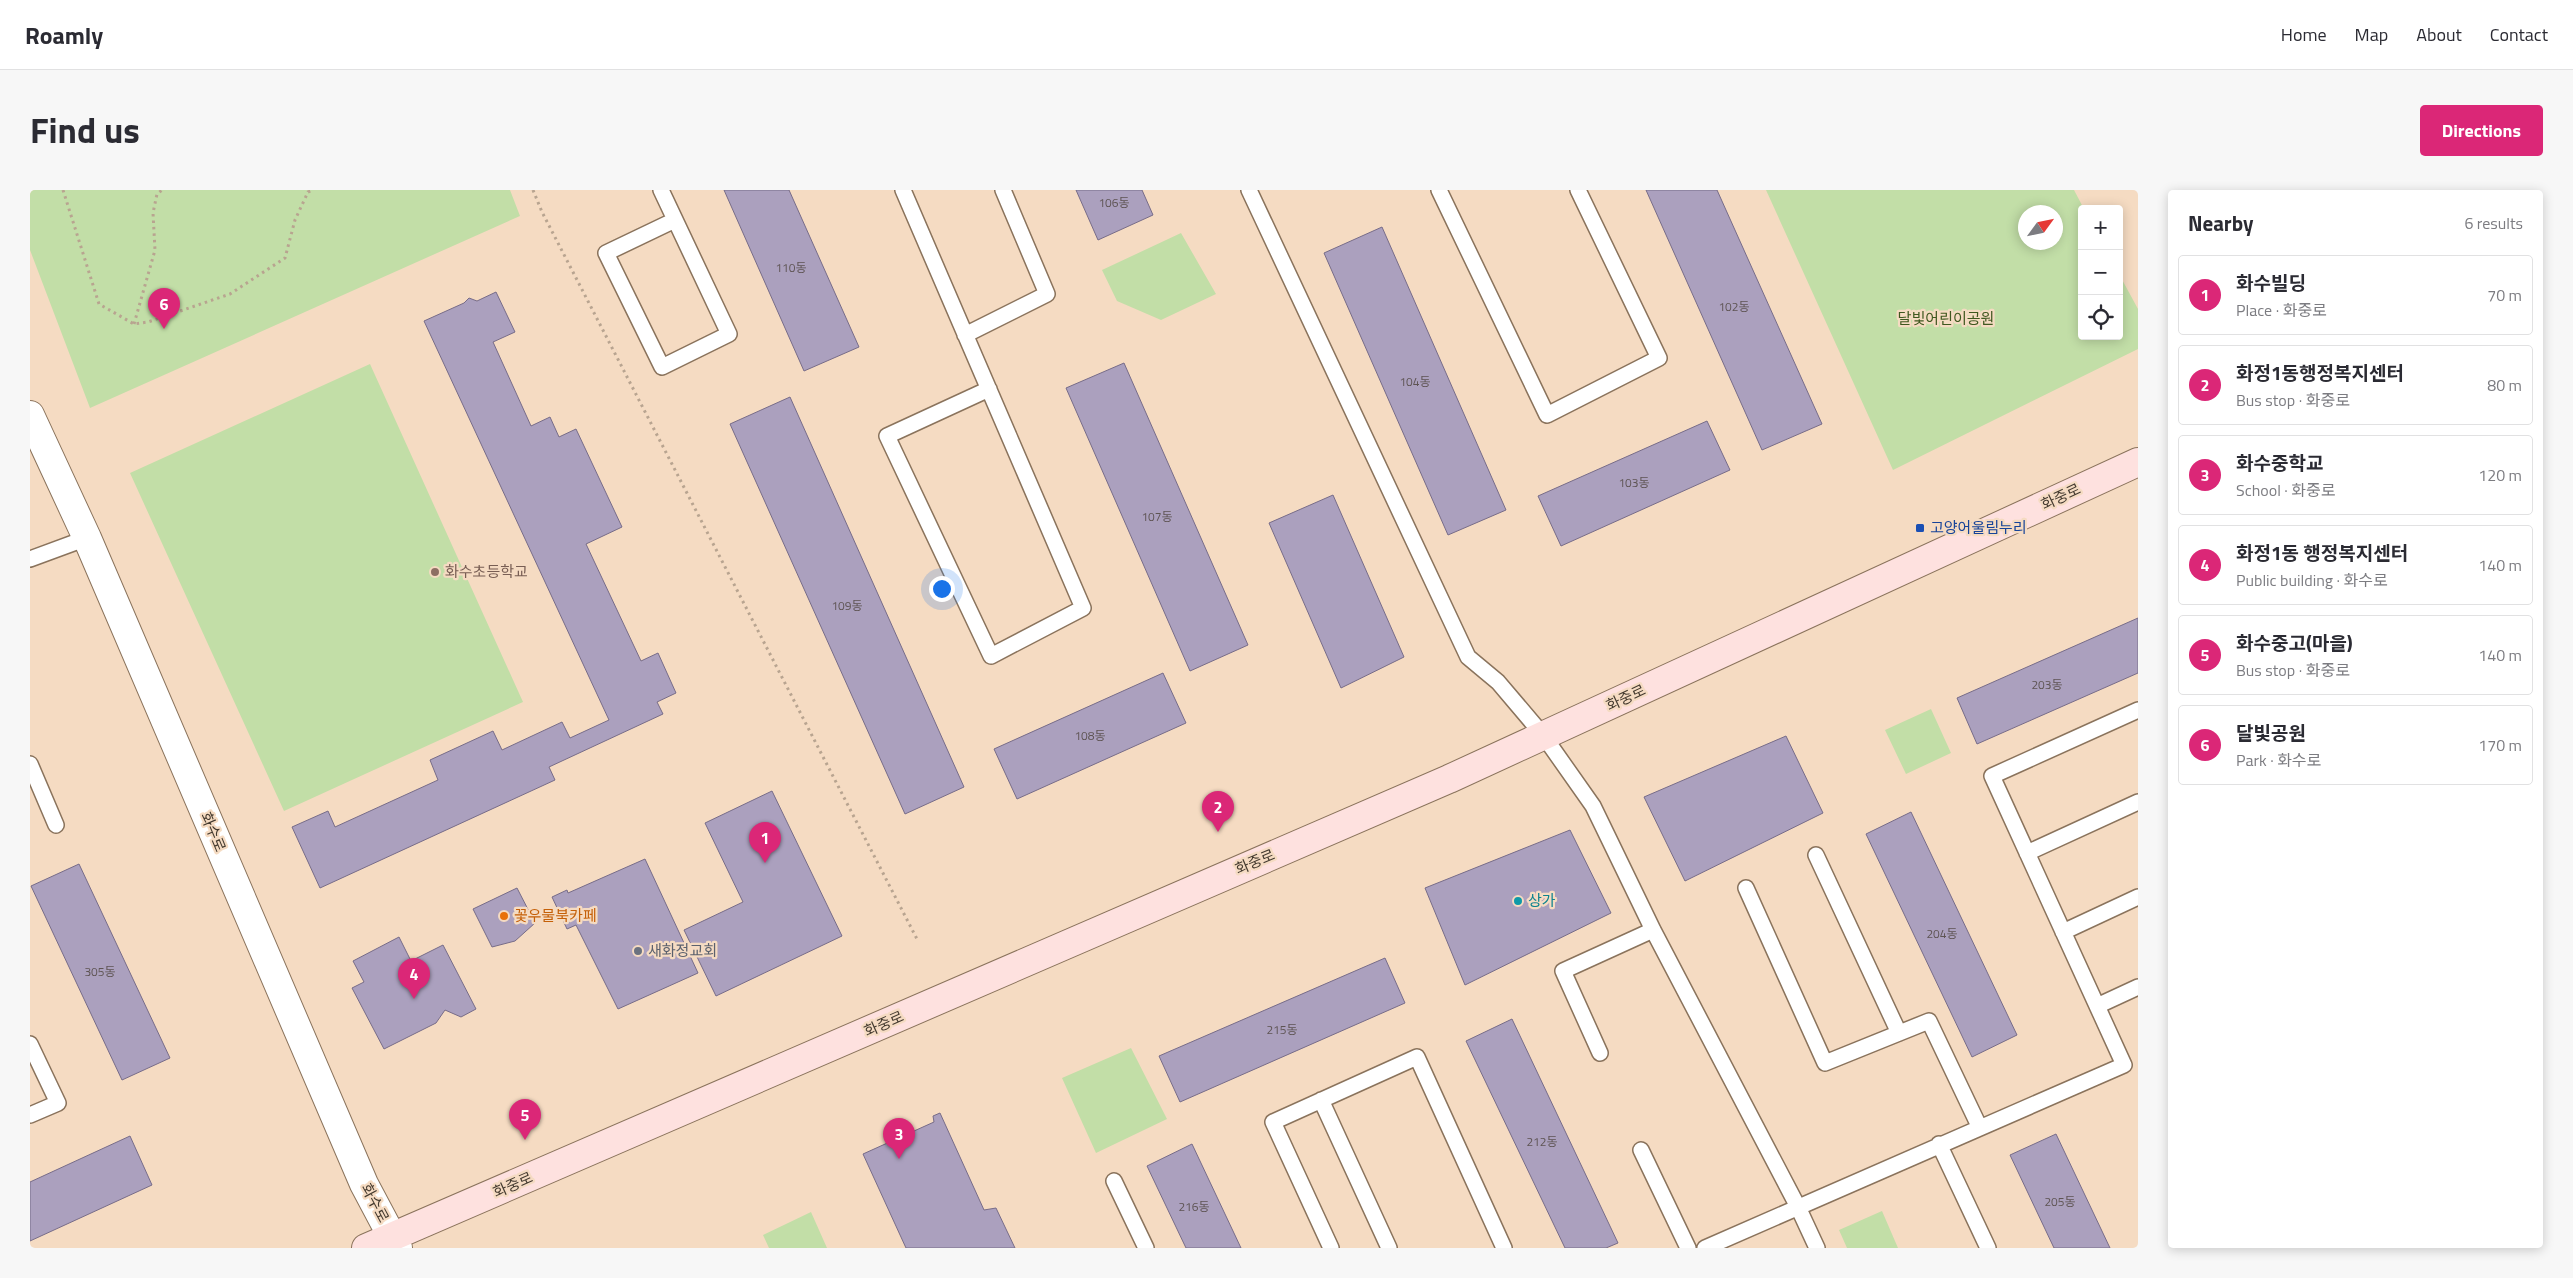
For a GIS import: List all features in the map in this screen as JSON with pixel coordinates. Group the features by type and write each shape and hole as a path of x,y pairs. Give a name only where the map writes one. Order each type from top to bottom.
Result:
{"main road":[{"name":"화중로","path":"366,1248 395,1243 1431,786 2138,462"}],"street":[{"name":"화수로","path":"30,415 87,538 364,1184 395,1243"}],"lane":[{"path":"661,190 729,334 662,366 606,253 675,220"},
{"path":"903,190 965,335 989,389 1083,608 991,656 887,436 989,389"},
{"path":"965,335 1047,294 1003,190"},
{"path":"1249,190 1468,657 1498,682 1543,735 1593,806 1653,930 1798,1207 1817,1248"},
{"path":"1439,190 1547,415 1659,358 1578,190"},
{"path":"30,559 87,538"},
{"path":"1705,1248 1979,1126 2124,1065 1992,776 2138,710"},
{"path":"30,764 56,825"},
{"path":"2027,854 2138,802"},
{"path":"1816,856 1899,1033"},
{"path":"1746,888 1825,1063 1929,1021 1979,1126"},
{"path":"2063,932 2138,897"},
{"path":"1600,1053 1563,970 1653,930"},
{"path":"2097,1006 2138,987"},
{"path":"30,1044 58,1103 30,1114"},
{"path":"1331,1248 1273,1122 1417,1057 1504,1248"},
{"path":"1321,1100 1389,1248"},
{"path":"1939,1144 1988,1248"},
{"path":"1641,1150 1688,1248"},
{"path":"1114,1181 1146,1248"}],"path":[{"path":"64,190 99,304 134,324 148,322 230,294 285,258 295,220 308,192 313,190"},
{"path":"134,324 155,250 153,213 156,194 162,190"},
{"path":"533,190 542,212 918,941"}],"green space":[{"path":"30,190 510,190 520,216 90,408 30,250"},
{"name":"달빛어린이공원","path":"1766,190 2074,190 2082,205 2078,205 2078,340 2123,340 2123,281 2138,309 2138,349 1893,470"},
{"path":"1181,233 1216,294 1161,320 1117,301 1102,270"},
{"path":"370,364 523,702 284,811 130,473"},
{"path":"1931,709 1951,753 1906,774 1885,730"},
{"path":"1131,1048 1167,1119 1096,1153 1062,1078"},
{"path":"1882,1211 1898,1248 1847,1248 1839,1230"},
{"path":"811,1212 827,1248 769,1248 763,1235"}],"building":[{"path":"724,190 789,190 859,347 804,371"},
{"path":"1076,190 1142,190 1153,215 1098,240"},
{"path":"1646,190 1717,190 1822,424 1762,450"},
{"path":"1382,227 1506,510 1448,535 1324,253"},
{"path":"496,292 515,332 493,342 531,426 550,417 559,437 576,429 622,527 586,544 641,661 658,653 676,693 657,702 663,714 549,767 555,780 320,888 292,827 328,811 335,827 438,780 430,760 493,731 502,750 562,722 570,738 609,720 424,321 464,303 469,298 477,301"},
{"path":"1124,363 1248,645 1190,671 1066,388"},
{"path":"790,397 964,787 905,814 730,424"},
{"path":"1707,421 1730,470 1561,546 1538,496"},
{"path":"1333,495 1404,657 1341,688 1269,523"},
{"path":"2138,618 2138,673 1977,744 1957,698"},
{"path":"1163,673 1186,723 1017,799 994,749"},
{"path":"1786,736 1823,813 1685,881 1644,797"},
{"path":"772,791 842,936 716,996 684,930 743,902 705,823"},
{"path":"1911,812 2017,1035 1972,1057 1866,834"},
{"name":"상가","path":"1570,830 1611,913 1465,985 1425,888"},
{"name":"새화정교회","path":"645,859 698,973 618,1009 576,925 567,929 552,897 567,890 568,893"},
{"path":"79,864 170,1058 122,1080 31,886"},
{"name":"꽃우물북카페","path":"517,888 535,923 515,941 492,947 473,909"},
{"path":"399,937 411,961 443,945 476,1009 461,1017 445,1010 436,1023 384,1049 352,988 364,982 353,961"},
{"path":"1385,958 1405,1003 1180,1102 1159,1056"},
{"path":"1512,1019 1618,1243 1606,1248 1565,1248 1466,1041"},
{"path":"940,1113 984,1210 996,1208 1015,1248 906,1248 863,1154 934,1122 933,1116"},
{"path":"2056,1134 2110,1248 2054,1248 2010,1155"},
{"path":"130,1136 152,1185 30,1241 30,1182"},
{"path":"1192,1144 1241,1248 1186,1248 1147,1166"}],"place":[{"name":"달빛공원","path":"164,329"},
{"name":"고양어울림누리","path":"1920,528"},
{"name":"화수초등학교","path":"435,572"},
{"name":"화정1동행정복지센터","path":"1218,832"},
{"name":"화수빌딩","path":"765,863"},
{"name":"상가","path":"1518,901"},
{"name":"꽃우물북카페","path":"504,916"},
{"name":"새화정교회","path":"638,951"},
{"name":"화정1동 행정복지센터","path":"414,999"},
{"name":"화수중고(마을)","path":"525,1140"},
{"name":"화수중학교","path":"899,1159"}]}
